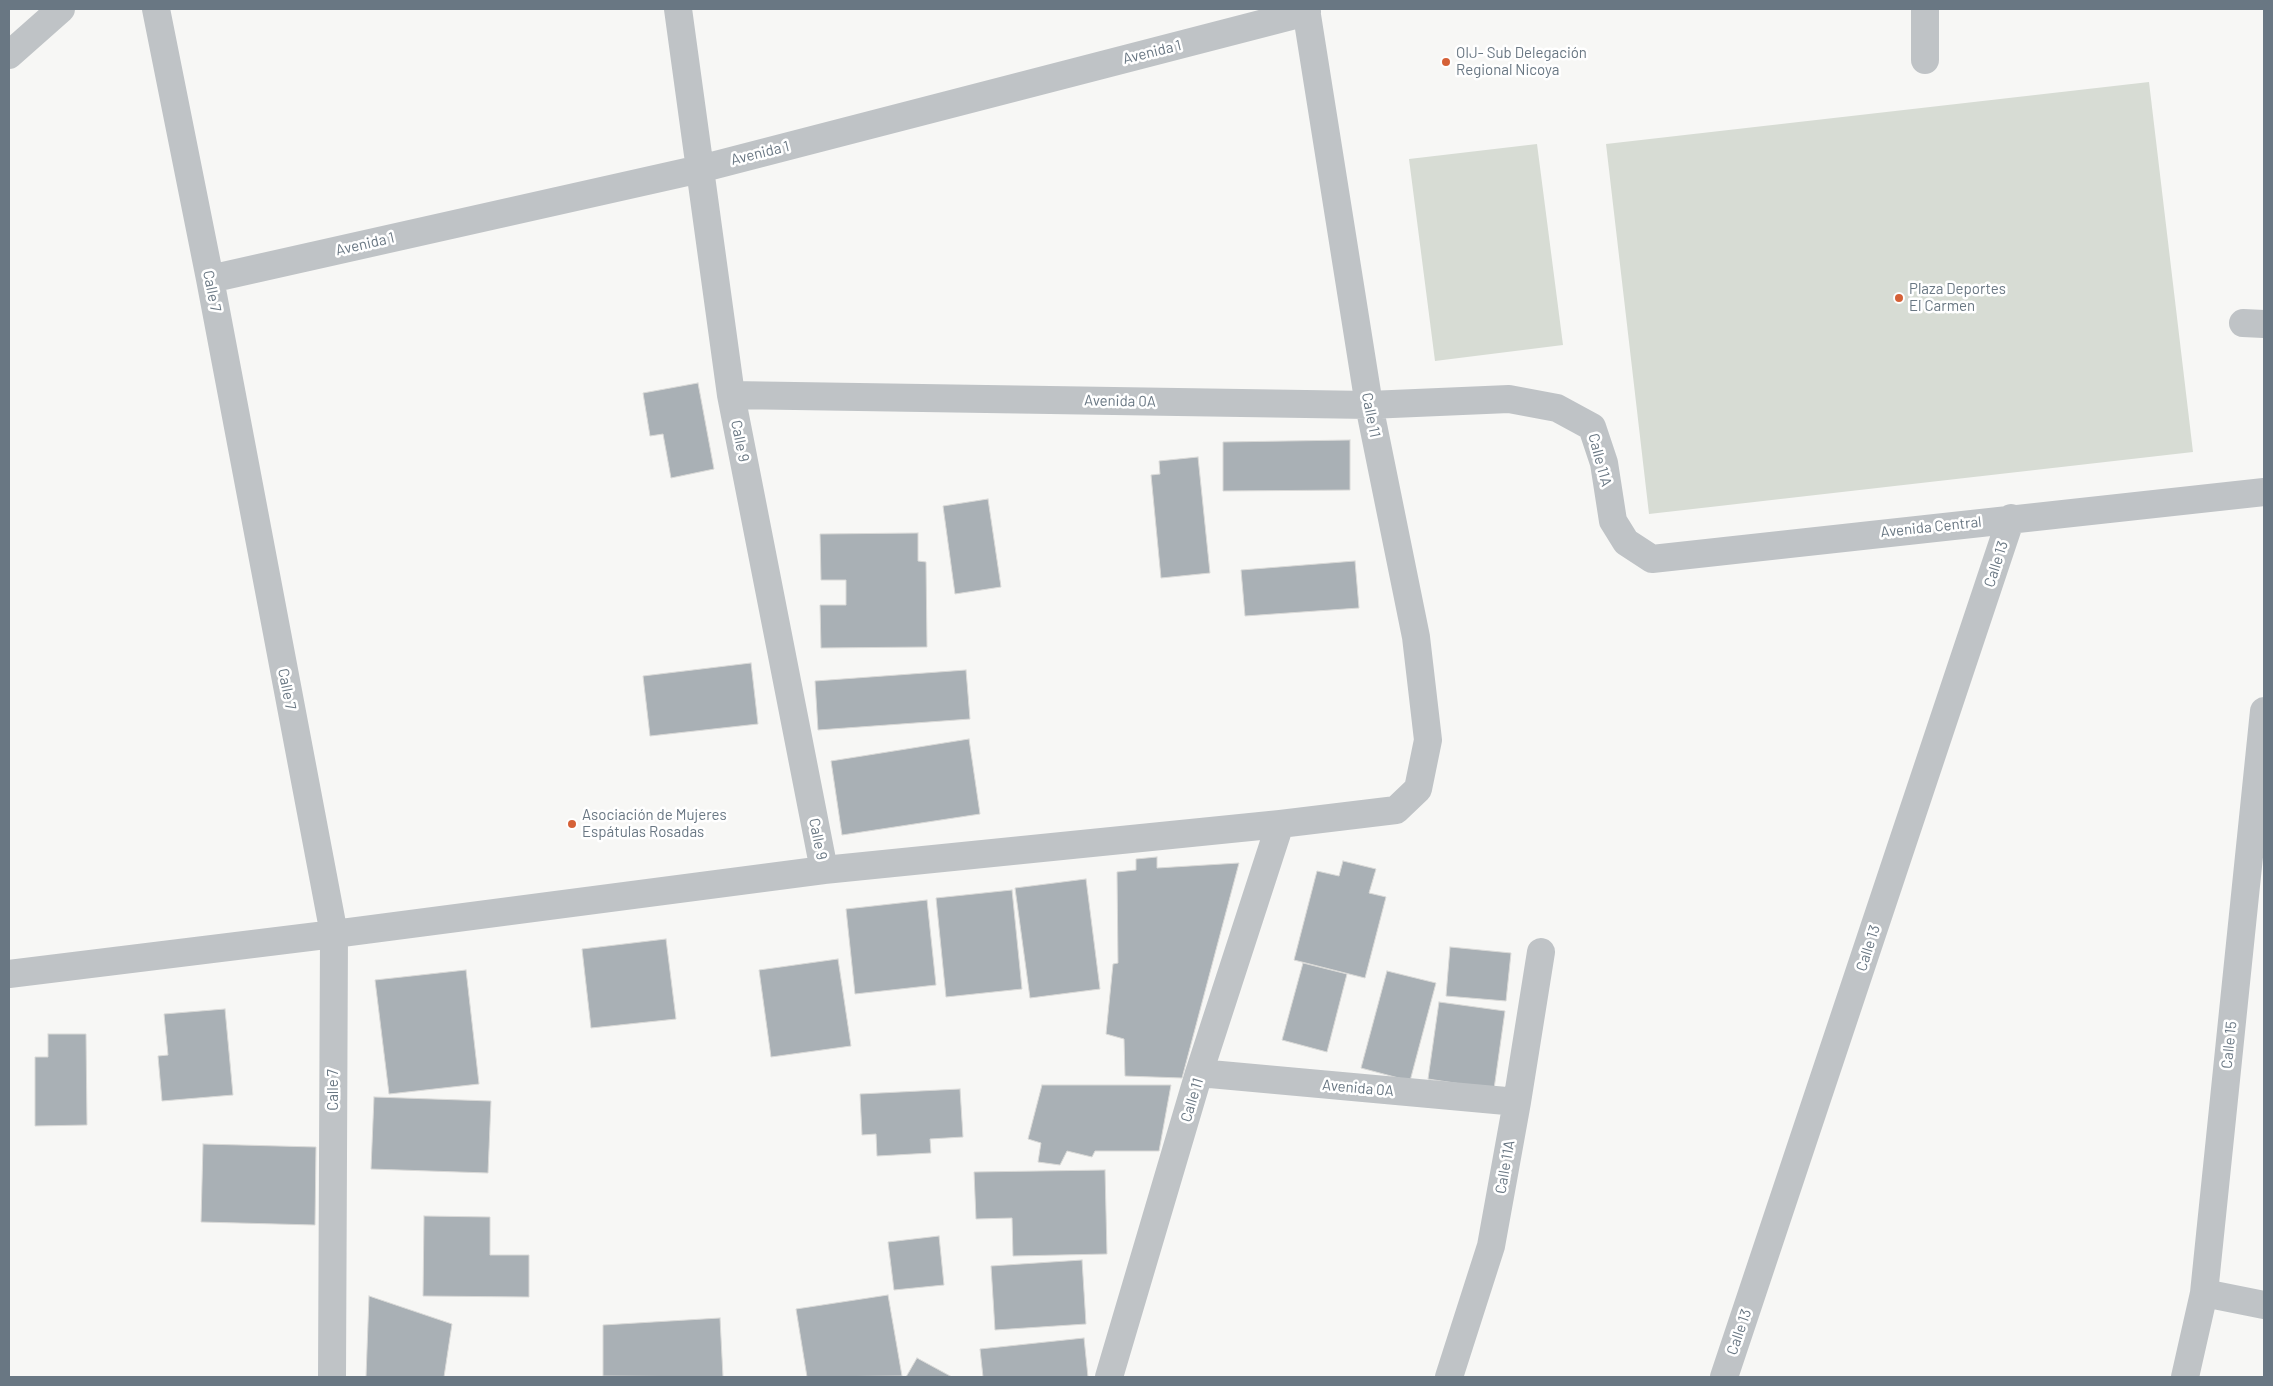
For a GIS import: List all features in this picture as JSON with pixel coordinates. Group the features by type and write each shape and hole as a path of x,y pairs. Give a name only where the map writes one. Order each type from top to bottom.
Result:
{"street":[{"path":"9,55 61,9"},
{"name":"Calle 7","path":"156,9 210,279 334,934 332,1377"},
{"name":"Calle 9","path":"678,9 731,395 824,870"},
{"path":"1925,9 1925,60"},
{"name":"Avenida 1","path":"210,279 700,169 1307,11"},
{"name":"Calle 11","path":"1109,1377 1199,1073 1280,824 1396,810 1418,789 1428,740 1416,637 1369,405 1307,11"},
{"name":"Avenida 0A","path":"731,395 1369,405 1509,399"},
{"name":"Calle 11A","path":"1509,399 1557,408 1592,428 1604,463 1614,521"},
{"name":"Avenida Central","path":"1614,521 1626,542 1652,558 2264,492"},
{"name":"Calle 13","path":"1724,1377 2011,518"},
{"name":"Calle 15","path":"2186,1377 2204,1293 2264,711"},
{"path":"9,974 824,870 1280,824"},
{"name":"Calle 11A","path":"1449,1377 1491,1246 1541,952"},
{"name":"Avenida 0A","path":"1199,1073 1517,1102"},
{"path":"2204,1293 2264,1305"}],"shaded area":[{"name":"Plaza Deportes El Carmen","path":"2149,82 2193,452 1649,514 1606,144"},
{"path":"1537,144 1563,345 1435,361 1409,159"}],"building":[{"path":"698,383 714,469 671,478 663,434 650,436 643,393"},
{"path":"1350,440 1350,490 1223,491 1223,442"},
{"path":"1198,457 1210,573 1161,578 1151,475 1160,474 1159,461"},
{"path":"988,499 1001,587 955,594 943,506"},
{"path":"918,533 918,561 926,562 927,647 821,648 820,605 846,605 846,580 821,580 820,534"},
{"path":"1355,561 1359,608 1245,616 1241,570"},
{"path":"751,663 758,724 650,736 643,676"},
{"path":"966,670 970,719 818,730 815,681"},
{"path":"969,739 980,814 842,835 831,761"},
{"path":"1157,857 1157,868 1239,863 1182,1078 1125,1076 1124,1039 1106,1034 1113,964 1118,963 1117,872 1136,870 1136,859"},
{"path":"1343,861 1376,869 1369,893 1386,897 1365,978 1294,960 1317,871 1339,876"},
{"path":"1086,879 1100,989 1030,998 1015,888"},
{"path":"1012,890 1022,989 946,997 936,898"},
{"path":"927,900 936,985 855,994 846,909"},
{"path":"666,939 676,1019 591,1028 582,949"},
{"path":"1450,947 1511,953 1506,1001 1446,996"},
{"path":"838,959 851,1046 771,1057 759,970"},
{"path":"1303,963 1347,974 1327,1052 1282,1040"},
{"path":"466,970 479,1084 389,1094 375,980"},
{"path":"1387,971 1436,983 1410,1081 1361,1068"},
{"path":"1439,1002 1505,1011 1494,1089 1428,1079"},
{"path":"225,1009 233,1095 162,1101 158,1056 168,1055 164,1014"},
{"path":"48,1034 86,1034 87,1125 35,1126 35,1057 48,1057"},
{"path":"1042,1085 1171,1085 1159,1151 1095,1151 1092,1157 1067,1151 1060,1165 1038,1162 1041,1143 1028,1139"},
{"path":"960,1089 963,1137 930,1139 931,1153 877,1156 876,1134 862,1135 860,1094"},
{"path":"374,1097 491,1101 488,1173 371,1169"},
{"path":"203,1144 316,1147 315,1225 201,1222"},
{"path":"1105,1170 1107,1254 1013,1256 1012,1218 976,1219 974,1172"},
{"path":"424,1216 490,1217 490,1255 529,1255 529,1297 423,1296"},
{"path":"939,1236 944,1285 894,1290 888,1242"},
{"path":"1082,1260 1086,1324 995,1330 991,1266"},
{"path":"888,1295 902,1376 807,1377 796,1309"},
{"path":"369,1296 452,1324 444,1377 366,1377"},
{"path":"720,1318 723,1377 603,1376 603,1325"},
{"path":"1084,1338 1088,1377 983,1377 980,1349"},
{"path":"917,1358 952,1377 906,1377"}],"place":[{"name":"OIJ- Sub Delegación Regional Nicoya","path":"1446,62"},
{"name":"Plaza Deportes El Carmen","path":"1899,298"},
{"name":"Asociación de Mujeres Espátulas Rosadas","path":"572,824"}]}
